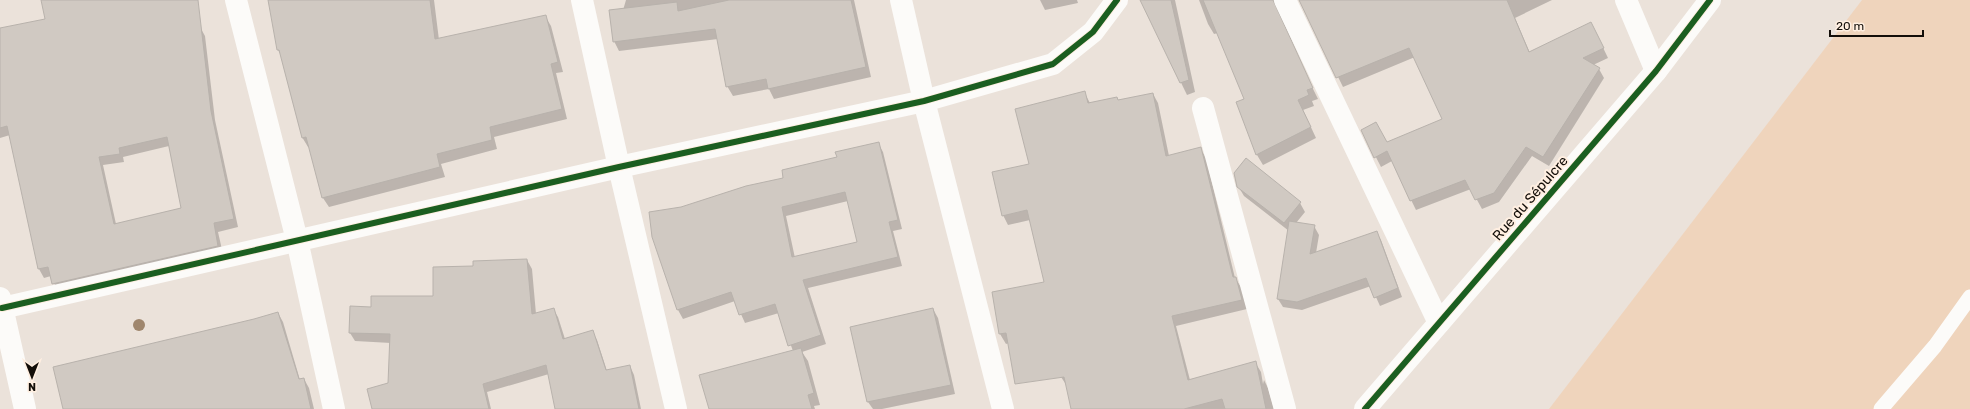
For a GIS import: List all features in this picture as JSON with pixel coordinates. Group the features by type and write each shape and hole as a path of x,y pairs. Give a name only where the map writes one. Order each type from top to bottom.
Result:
{"street":[{"path":"236,0 297,240 334,409"},
{"path":"582,0 619,167 676,409"},
{"path":"901,0 924,101 1003,409"},
{"path":"25,409 1,303 297,240 619,167 924,101 1053,64 1093,32 1117,0"},
{"path":"1285,0 1439,322"},
{"path":"1626,0 1656,71"},
{"name":"Rue du Sépulcre","path":"1365,409 1656,71 1710,0"},
{"path":"1203,108 1285,409"}],"lane":[{"path":"1881,409 1935,346 1970,297"}],"shaded area":[{"path":"1862,0 1970,0 1970,409 1549,409"}],"building":[{"path":"41,0 198,0 211,111 234,219 214,223 218,246 52,284 48,267 38,269 7,126 0,128 0,28 45,19","holes":["167,137 181,208 114,224 99,157 120,154 119,148"]},
{"path":"268,0 430,0 435,39 546,15 558,62 551,64 562,109 490,127 492,140 437,154 440,167 322,198 306,137 302,138 279,50 277,50"},
{"path":"729,0 851,0 866,67 768,89 766,79 726,87 715,29 613,42 609,10 677,2 678,11"},
{"path":"1140,0 1171,0 1189,80 1180,83"},
{"path":"1203,0 1273,0 1313,88 1307,90 1309,95 1298,100 1311,127 1256,155 1236,102 1244,99"},
{"path":"1299,0 1507,0 1529,52 1591,22 1604,48 1583,58 1600,68 1543,157 1526,147 1494,193 1475,200 1465,180 1410,201 1387,151 1374,158 1361,130 1376,122 1387,142 1442,119 1409,48 1336,78"},
{"path":"1085,91 1088,103 1117,97 1118,100 1153,93 1166,156 1201,147 1233,277 1236,277 1242,300 1172,316 1188,380 1256,361 1266,409 1225,409 1222,399 1184,409 1071,409 1064,377 1015,384 1006,333 999,334 992,292 1044,282 1027,210 1002,216 992,172 1029,164 1015,109"},
{"path":"879,142 898,220 889,222 898,257 803,280 821,335 788,346 775,304 739,315 731,292 677,310 652,237 649,212 681,207 746,186 783,178 782,170 837,157 835,152","holes":["845,192 857,242 792,257 782,207"]},
{"path":"1246,158 1301,202 1284,223 1237,187 1234,173"},
{"path":"1289,221 1315,225 1310,254 1377,231 1398,288 1374,298 1366,278 1297,302 1277,299"},
{"path":"527,259 532,314 554,308 563,339 593,330 606,370 630,365 639,409 555,409 546,365 483,384 489,409 372,409 367,389 388,383 390,334 349,333 350,306 371,307 371,296 433,296 433,267 473,266 473,261"},
{"path":"933,308 951,385 867,402 850,327"},
{"path":"278,312 299,379 304,378 311,409 63,409 53,367"},
{"path":"801,348 814,393 808,395 812,409 709,409 699,375"}],"cycle path":[{"path":"2,308 619,167 924,101 1053,64 1093,32 1117,0"},
{"path":"1365,409 1656,71 1710,0"}]}
